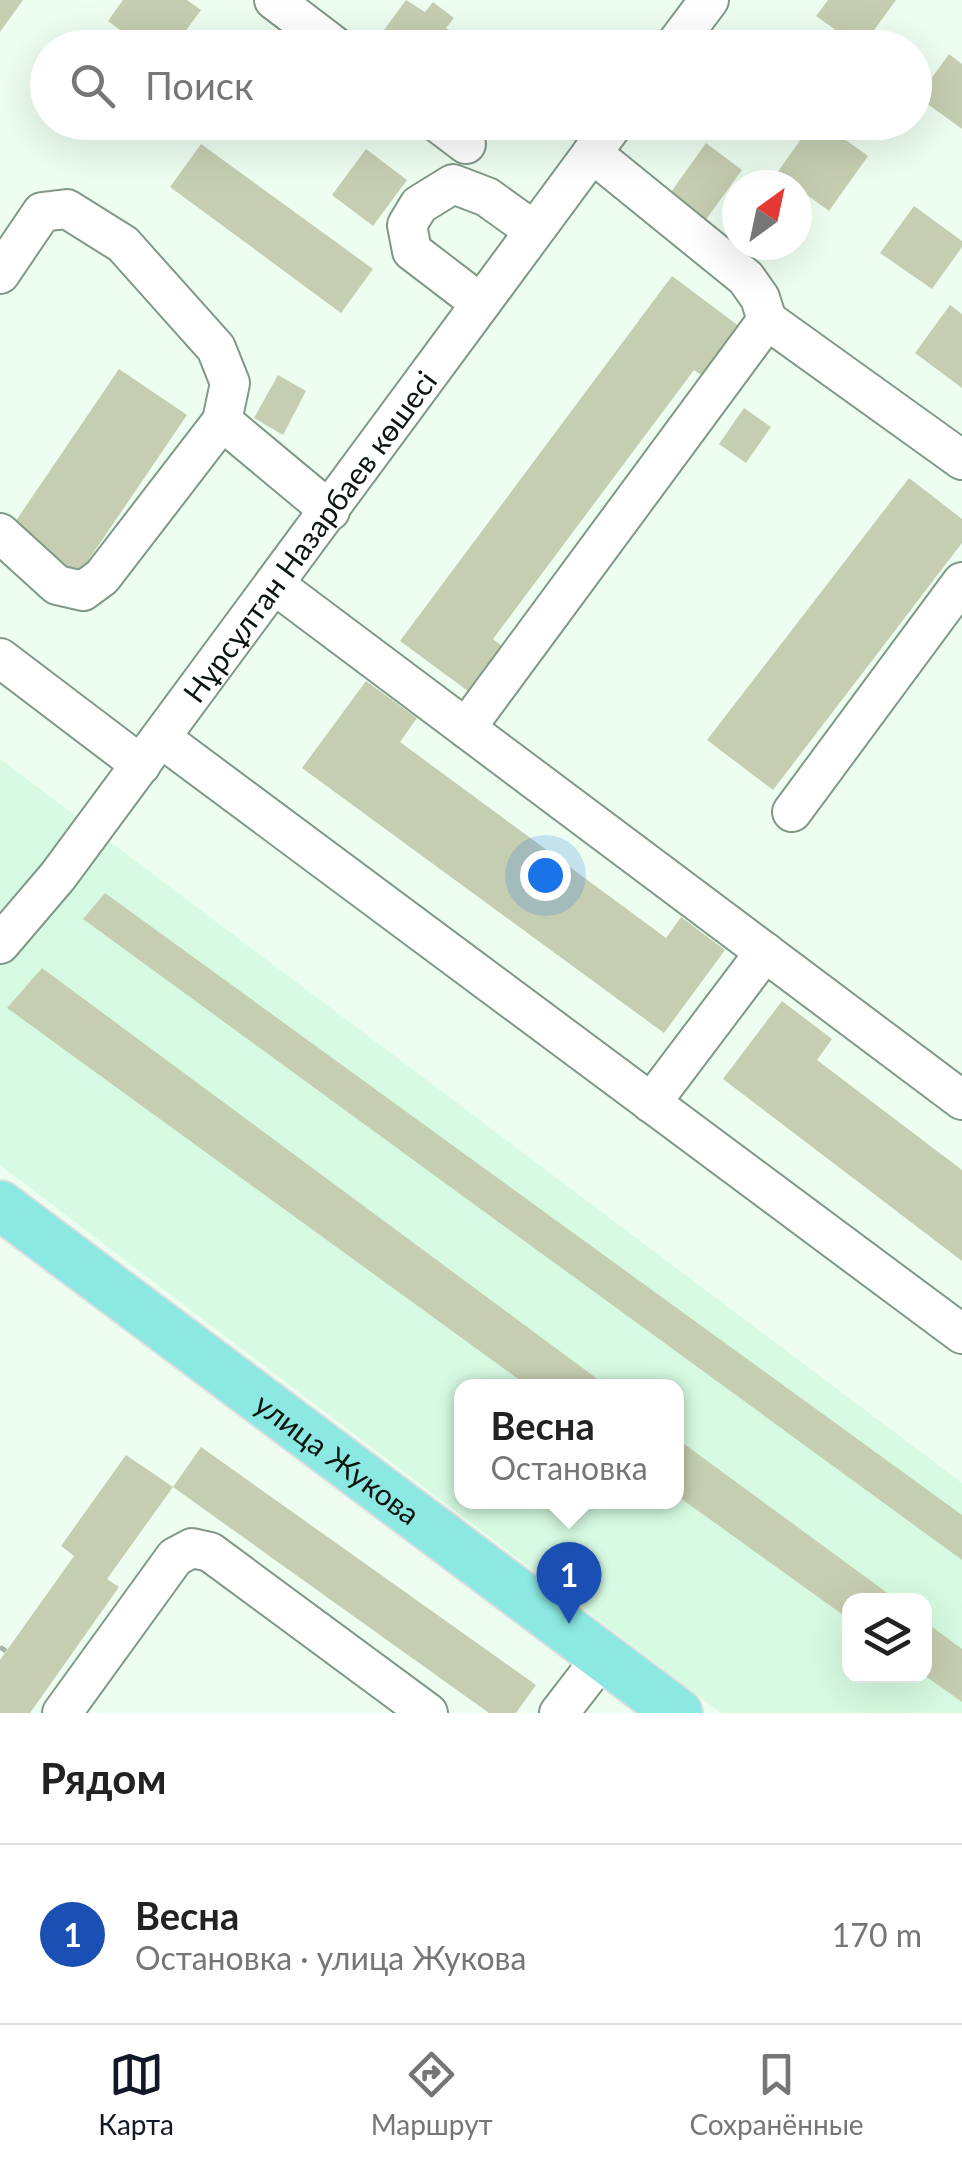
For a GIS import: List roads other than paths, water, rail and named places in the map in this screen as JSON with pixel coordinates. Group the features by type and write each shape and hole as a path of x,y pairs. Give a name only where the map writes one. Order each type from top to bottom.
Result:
{"main road":[{"name":"улица Жукова","path":"0,1204 678,1713"}],"street":[{"path":"274,0 313,30"},
{"path":"686,30 709,0"},
{"name":"Нұрсұлтан Назарбаев көшесі","path":"0,944 58,876 151,752 601,140"},
{"path":"592,152 746,278 760,298 767,320 962,460"},
{"path":"480,303 412,251 407,225 419,204 453,184 486,197 533,230"},
{"path":"0,274 42,212 67,209 123,244 216,348 230,383 222,421 102,577 83,591 58,585 0,533"},
{"path":"466,728 767,320"},
{"path":"222,421 330,511"},
{"path":"792,812 962,582"},
{"path":"275,586 962,1100"},
{"path":"0,658 151,752 651,1102 962,1334"},
{"path":"651,1102 765,952"},
{"path":"62,1713 175,1557 192,1548 210,1552 428,1713"},
{"path":"559,1713 603,1656"}],"place":[{"name":"Весна","path":"569,1624"}]}
